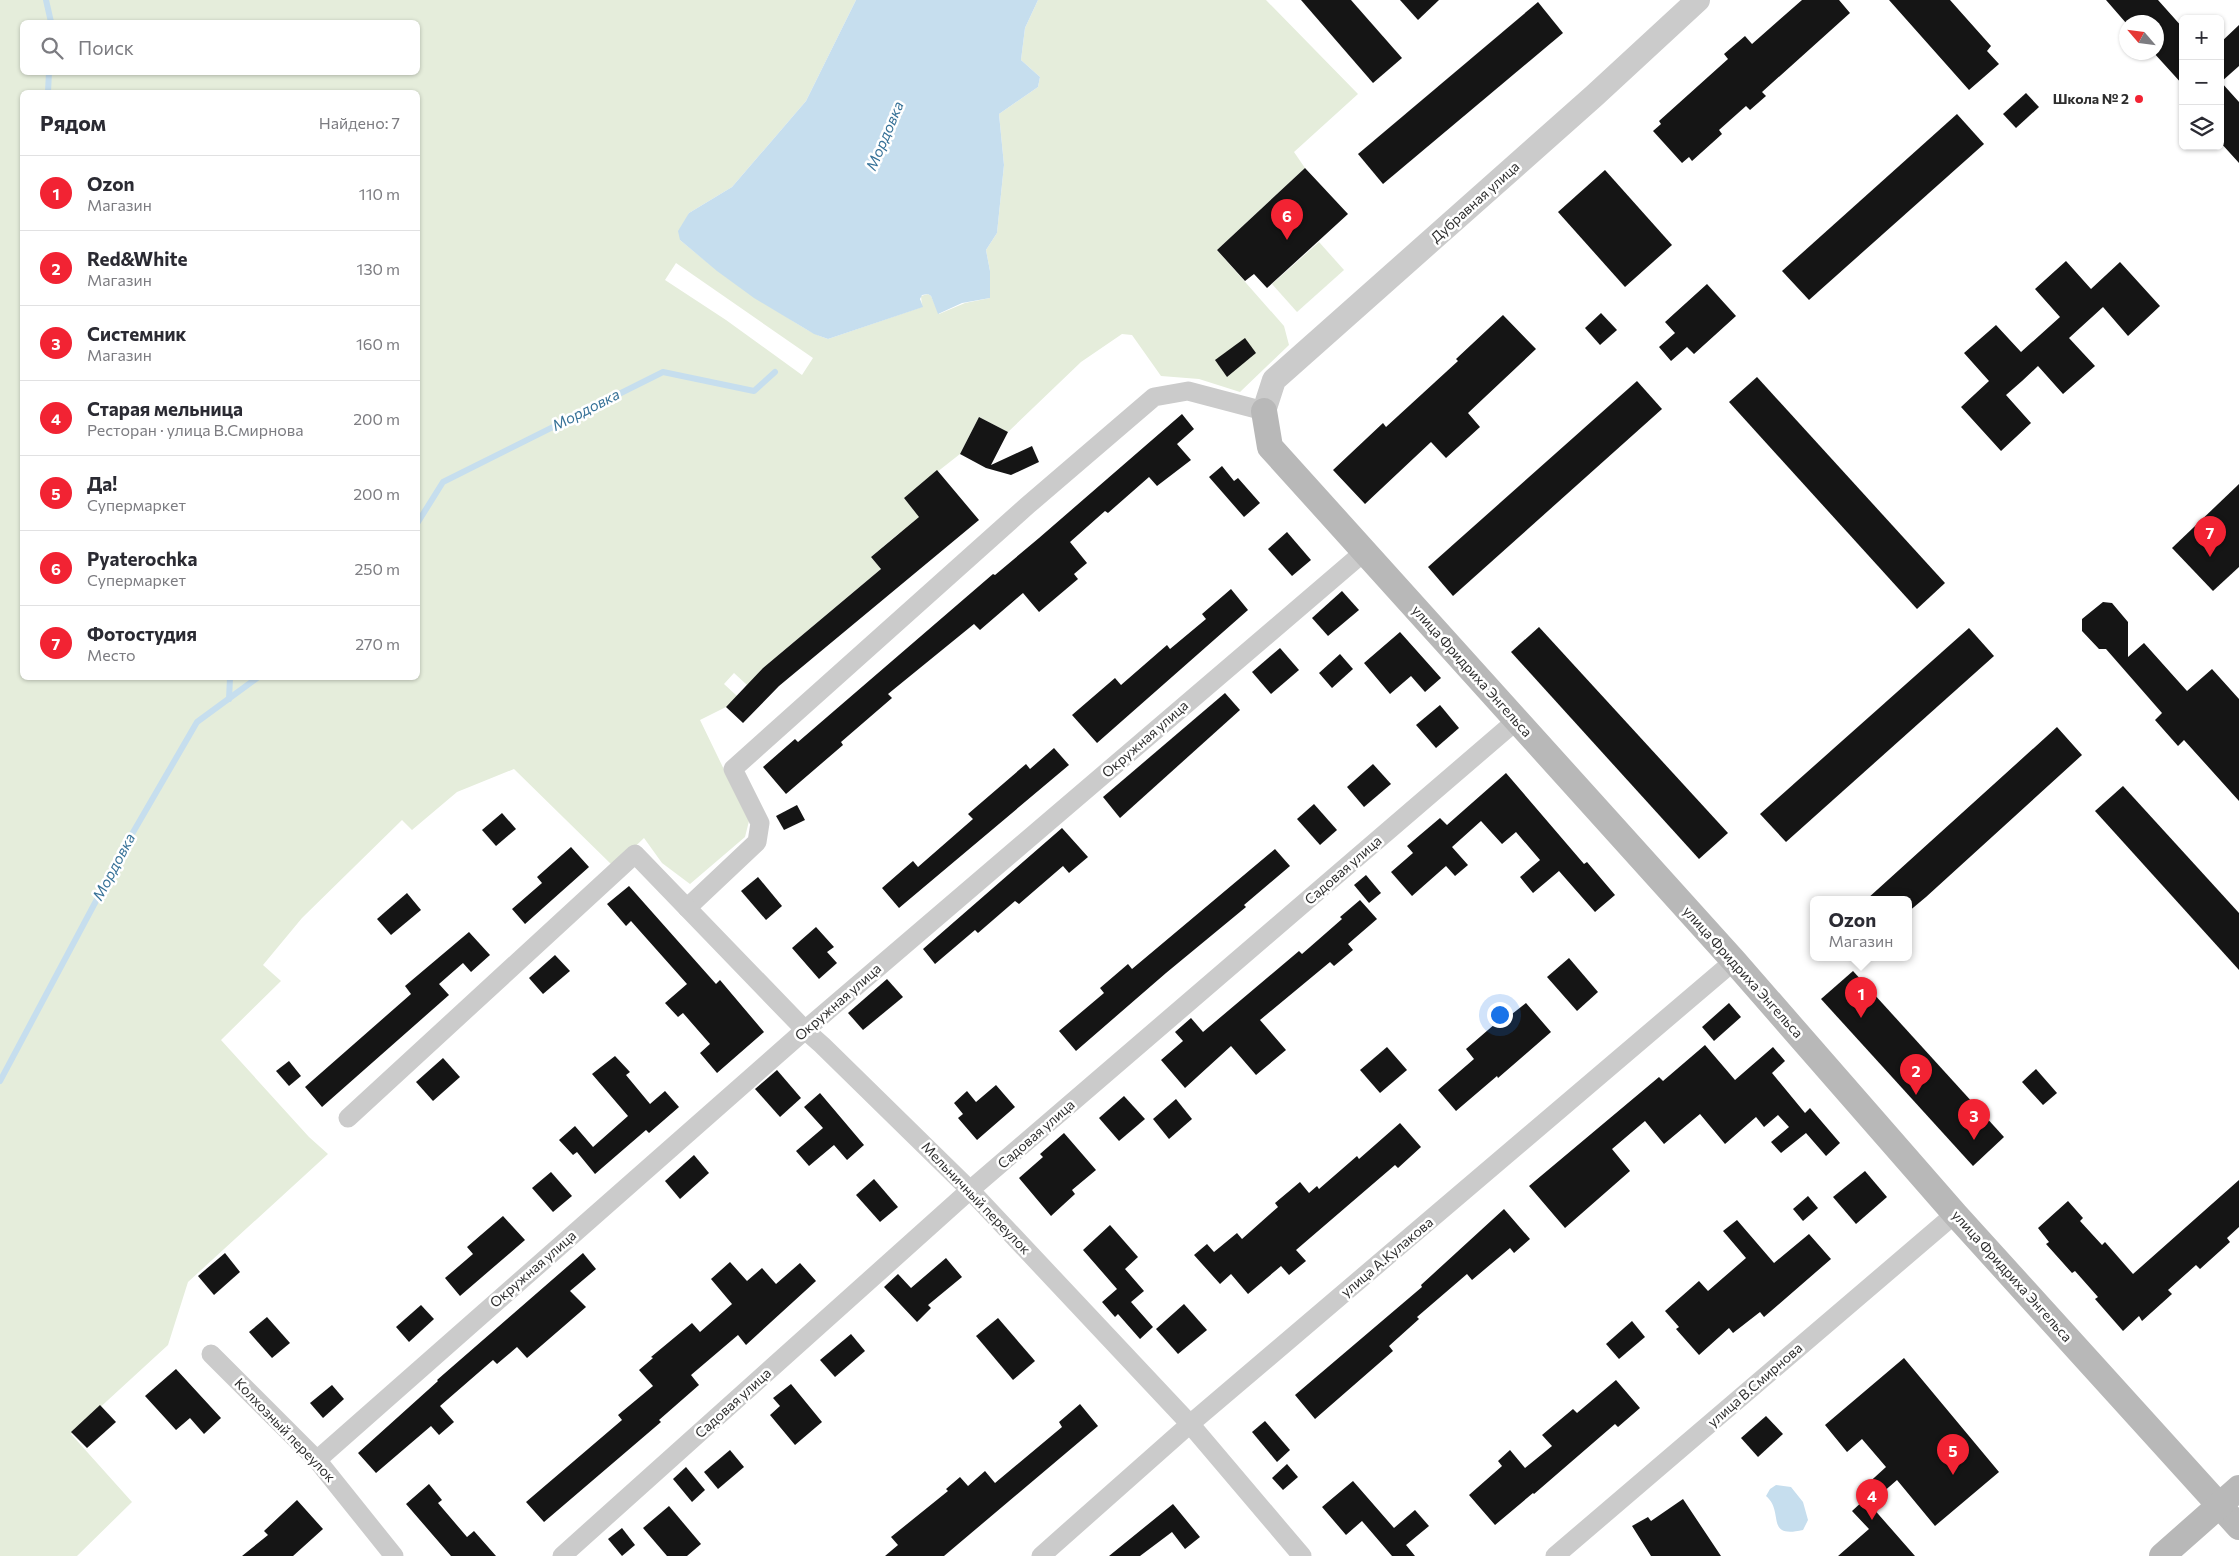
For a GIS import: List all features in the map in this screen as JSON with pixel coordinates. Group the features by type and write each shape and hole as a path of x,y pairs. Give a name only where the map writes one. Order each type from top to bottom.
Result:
{"main road":[{"name":"улица Фридриха Энгельса","path":"1264,411 1270,447 1734,961 1955,1214 2239,1526"},
{"path":"2162,1556 2239,1488"}],"street":[{"name":"Дубравная улица","path":"1264,411 1274,380 1594,96 1661,32 1698,0"},
{"path":"687,908 757,842 760,823 733,770 1154,396 1188,391 1264,411"},
{"name":"Окружная улица","path":"317,1460 805,1030 1364,552"},
{"name":"Садовая улица","path":"562,1556 970,1190 1517,720"},
{"name":"Мельничный переулок","path":"348,1118 635,854 805,1030 970,1190 1190,1424 1302,1556"},
{"name":"улица А.Кулакова","path":"1042,1556 1190,1424 1734,961"},
{"name":"улица В.Смирнова","path":"1556,1556 1955,1214"},
{"name":"Колхозный переулок","path":"211,1354 317,1460 394,1556"}],"green space":[{"path":"0,0 856,0 806,101 732,187 689,213 680,240 751,295 808,330 828,339 922,307 921,296 928,294 931,296 939,314 965,303 990,298 990,271 986,250 997,233 1004,165 999,114 1038,87 1040,77 1021,60 1025,28 1038,0 1266,0 1358,94 1294,152 1305,168 1217,250 1284,326 1289,345 1240,392 1199,379 1161,376 1132,335 1122,334 1081,362 1008,432 979,417 960,454 904,498 924,523 898,534 871,557 881,569 763,668 747,685 734,673 724,684 737,696 726,707 700,720 749,821 745,837 690,884 662,863 644,838 614,867 514,769 457,792 412,830 402,820 302,918 263,965 281,981 221,1040 309,1137 328,1154 188,1282 168,1345 71,1434 132,1502 77,1556 0,1556","holes":["676,263 813,358 802,375 726,320 665,280"]},
{"path":"1319,242 1344,270 1297,312 1272,284"}],"water":[{"path":"856,0 1038,0 1025,28 1021,60 1040,77 1038,87 999,114 1004,165 997,233 986,250 990,271 990,298 962,303 938,314 931,296 928,294 922,295 920,299 923,307 828,339 814,334 754,298 717,271 680,240 678,231 689,213 732,187 806,101"},
{"path":"1776,1485 1791,1487 1803,1502 1808,1520 1803,1530 1783,1531 1779,1527 1774,1509 1766,1496 1770,1489"}],"building":[{"path":"1301,0 1351,0 1402,58 1373,83"},
{"path":"1400,0 1439,0 1418,20"},
{"path":"1802,0 1839,0 1850,13 1762,92 1766,96 1750,110 1746,106 1719,130 1722,134 1692,161 1689,157 1682,163 1653,131 1661,124 1659,121 1728,59 1724,54 1745,36 1752,44"},
{"path":"1889,0 1950,0 1991,46 1987,51 1999,64 1969,90"},
{"path":"2106,0 2158,0 2179,24 2179,81 2160,60 2164,60 2164,15 2119,15"},
{"path":"1538,2 1563,33 1383,184 1358,154"},
{"path":"2239,25 2239,66 2224,79 2224,60 2224,39"},
{"path":"2224,85 2239,102 2239,163 2224,146"},
{"path":"2026,93 2039,107 2016,128 2003,114"},
{"path":"1957,114 1984,144 1809,300 1782,271"},
{"path":"1305,168 1348,214 1267,288 1254,274 1245,281 1217,250"},
{"path":"1605,170 1672,245 1625,287 1558,212"},
{"path":"2066,261 2091,289 2120,262 2160,306 2128,336 2103,307 2069,338 2095,366 2063,394 2038,366 2006,395 2031,423 2001,451 1961,407 1989,381 1964,353 1996,325 2021,352 2060,317 2035,289"},
{"path":"1707,284 1736,316 1694,354 1687,347 1671,361 1659,347 1675,333 1665,322"},
{"path":"1601,313 1617,330 1600,345 1585,328"},
{"path":"1503,315 1536,349 1468,413 1480,427 1446,458 1431,442 1365,504 1333,470 1383,423 1386,427 1458,361 1456,359"},
{"path":"1245,338 1256,353 1227,377 1215,360"},
{"path":"1757,377 1945,583 1917,609 1729,402"},
{"path":"1637,381 1662,409 1453,596 1428,567"},
{"path":"1182,414 1194,429 1177,444 1191,460 1157,486 1149,477 1108,513 1105,511 1070,542 1087,563 1074,574 1078,579 1039,612 1023,593 980,630 974,624 888,694 892,698 841,742 843,745 786,794 763,767 795,739 798,742"},
{"path":"979,417 1008,432 991,465 1032,446 1039,462 1011,475 986,468 960,454"},
{"path":"1222,466 1234,481 1238,478 1260,503 1244,517 1209,477"},
{"path":"937,470 979,520 779,686 743,723 726,707 763,668 881,569 871,557 919,517 904,498"},
{"path":"2239,484 2239,567 2213,591 2172,548"},
{"path":"1287,532 1311,560 1292,576 1268,549"},
{"path":"1231,589 1248,610 1097,743 1072,715 1115,678 1121,685 1167,645 1170,649 1206,619 1202,614"},
{"path":"1342,591 1359,610 1328,636 1312,618"},
{"path":"2103,602 2112,603 2128,622 2128,657 2144,643 2187,691 2212,669 2239,699 2239,801 2184,740 2178,746 2155,720 2162,713 2106,649 2099,649 2082,631 2082,619"},
{"path":"1539,627 1728,833 1699,859 1511,652"},
{"path":"1969,628 1994,656 1786,842 1760,814"},
{"path":"1400,632 1441,678 1425,692 1411,676 1390,694 1364,663"},
{"path":"1280,648 1299,670 1271,694 1252,672"},
{"path":"1340,654 1353,669 1332,688 1319,673"},
{"path":"1225,693 1240,710 1120,818 1103,797"},
{"path":"1440,705 1459,728 1436,748 1416,725"},
{"path":"2057,727 2082,755 1912,909 1912,896 1870,896"},
{"path":"1054,748 1069,765 899,908 882,888 913,861 918,867 973,819 968,814 1026,764 1030,769"},
{"path":"1373,764 1391,784 1364,807 1347,787"},
{"path":"1506,773 1584,864 1587,862 1615,895 1595,912 1559,871 1533,893 1520,877 1540,860 1516,832 1502,844 1481,821 1452,847 1468,865 1455,876 1446,866 1412,896 1391,872 1413,853 1407,846 1440,818 1447,825"},
{"path":"2123,786 2239,913 2239,970 2095,811"},
{"path":"1314,804 1337,830 1320,845 1297,819"},
{"path":"797,805 805,820 784,830 776,816"},
{"path":"502,813 516,829 496,846 482,830"},
{"path":"1062,828 1088,857 1069,873 1063,866 1019,904 1015,901 978,933 975,930 935,964 923,949"},
{"path":"571,847 589,867 525,924 512,909 542,883 537,877"},
{"path":"1275,849 1290,866 1244,905 1246,907 1076,1051 1059,1031 1104,993 1100,988 1128,964 1132,969"},
{"path":"1366,875 1381,893 1369,903 1354,885"},
{"path":"758,877 782,906 766,920 741,891"},
{"path":"629,886 716,984 720,980 764,1032 717,1073 700,1053 710,1044 683,1013 678,1017 665,1003 687,984 631,921 626,926 607,904"},
{"path":"407,893 421,910 391,935 377,919"},
{"path":"1360,900 1377,919 1348,944 1353,950 1334,966 1330,962 1260,1020 1286,1050 1256,1075 1231,1046 1185,1088 1161,1060 1183,1041 1175,1032 1191,1018 1203,1032 1299,951 1302,954 1342,919 1340,917"},
{"path":"816,927 834,947 827,952 837,963 819,979 792,948"},
{"path":"469,932 490,955 471,972 463,963 439,984 449,995 322,1107 305,1087 411,994 405,986"},
{"path":"555,955 570,971 543,994 529,978"},
{"path":"1569,958 1598,992 1577,1011 1547,977"},
{"path":"1853,971 2004,1137 1973,1166 1821,999"},
{"path":"887,979 903,997 863,1030 848,1013"},
{"path":"1526,1003 1551,1032 1456,1111 1438,1090 1474,1059 1466,1049 1510,1011 1512,1014"},
{"path":"1729,1003 1741,1017 1714,1041 1702,1027"},
{"path":"1705,1045 1735,1080 1773,1047 1785,1061 1772,1073 1805,1113 1810,1108 1840,1143 1826,1156 1806,1133 1781,1153 1771,1142 1789,1127 1778,1115 1764,1127 1756,1117 1725,1144 1700,1114 1664,1144 1645,1121 1612,1149 1630,1171 1565,1228 1529,1186 1659,1077 1663,1081"},
{"path":"1387,1047 1407,1070 1380,1093 1360,1070"},
{"path":"615,1056 630,1072 626,1075 650,1104 665,1091 679,1107 649,1133 646,1130 595,1174 577,1152 573,1155 559,1140 575,1126 593,1147 628,1116 592,1074"},
{"path":"443,1058 460,1077 433,1101 416,1082"},
{"path":"289,1061 301,1076 289,1086 276,1071"},
{"path":"2036,1069 2057,1093 2043,1105 2022,1082"},
{"path":"777,1070 801,1098 780,1117 755,1089"},
{"path":"996,1085 1015,1107 977,1140 958,1118 963,1114 954,1103 967,1091 976,1102"},
{"path":"820,1093 864,1145 847,1160 834,1145 809,1166 796,1151 823,1128 804,1107"},
{"path":"1124,1096 1145,1119 1119,1141 1099,1118"},
{"path":"1176,1099 1192,1119 1169,1139 1153,1119"},
{"path":"1400,1123 1421,1147 1398,1168 1395,1165 1296,1250 1306,1261 1289,1275 1281,1266 1248,1294 1231,1274 1220,1284 1194,1255 1207,1244 1214,1252 1237,1233 1242,1239 1278,1207 1275,1203 1300,1182 1309,1193 1317,1186 1319,1189 1357,1156 1359,1159"},
{"path":"1064,1133 1096,1170 1072,1190 1075,1194 1051,1216 1019,1178 1043,1157 1040,1154"},
{"path":"694,1155 709,1173 680,1199 665,1181"},
{"path":"1865,1171 1887,1197 1856,1224 1833,1197"},
{"path":"551,1172 572,1196 553,1212 532,1188"},
{"path":"874,1179 898,1207 880,1222 856,1195"},
{"path":"2239,1180 2239,1227 2227,1238 2230,1242 2200,1269 2196,1265 2168,1290 2172,1294 2142,1321 2139,1316 2123,1331 2095,1299 2098,1297 2075,1271 2072,1273 2046,1244 2049,1242 2038,1228 2068,1201 2083,1218 2080,1221 2102,1245 2105,1242 2133,1274"},
{"path":"1808,1196 1818,1208 1803,1221 1793,1209"},
{"path":"1504,1209 1530,1239 1514,1253 1510,1248 1472,1280 1467,1274 1417,1317 1419,1319 1389,1346 1393,1351 1315,1419 1295,1395 1422,1287 1421,1285"},
{"path":"503,1216 525,1240 460,1296 445,1278 473,1254 467,1247"},
{"path":"1737,1220 1774,1263 1809,1234 1831,1259 1764,1317 1760,1312 1733,1333 1729,1328 1699,1355 1676,1329 1679,1327 1665,1311 1699,1281 1708,1291 1746,1258 1723,1231"},
{"path":"1110,1225 1138,1257 1125,1269 1144,1291 1131,1302 1153,1327 1140,1339 1118,1314 1115,1317 1102,1302 1117,1289 1083,1250"},
{"path":"225,1253 240,1272 214,1295 198,1276"},
{"path":"583,1253 596,1269 570,1291 586,1307 527,1358 517,1347 497,1364 493,1360 440,1406 454,1422 439,1435 431,1426 376,1473 358,1453 437,1380"},
{"path":"946,1258 962,1277 928,1305 931,1308 917,1322 884,1287 898,1274 911,1288"},
{"path":"730,1262 747,1281 762,1268 776,1284 800,1263 816,1281 746,1345 738,1335 691,1375 699,1385 659,1420 661,1422 544,1522 526,1502 622,1420 618,1415 653,1386 639,1370 653,1358 651,1357 692,1323 700,1332 732,1304 711,1279"},
{"path":"1184,1304 1207,1330 1178,1354 1156,1329"},
{"path":"421,1305 434,1319 409,1342 396,1327"},
{"path":"267,1317 290,1343 272,1358 249,1332"},
{"path":"998,1318 1035,1361 1013,1380 976,1336"},
{"path":"1632,1321 1645,1337 1619,1359 1606,1344"},
{"path":"851,1334 865,1351 835,1377 820,1360"},
{"path":"1904,1358 1999,1472 1935,1526 1897,1480 1874,1500 1864,1487 1886,1467 1862,1439 1847,1452 1825,1425"},
{"path":"176,1369 221,1418 204,1434 190,1418 176,1430 145,1396"},
{"path":"1616,1380 1640,1408 1618,1427 1615,1424 1495,1525 1469,1495 1502,1466 1498,1461 1510,1450 1525,1468 1552,1446 1542,1435 1573,1409 1577,1413"},
{"path":"791,1384 822,1422 795,1445 770,1415 780,1406 773,1398"},
{"path":"332,1385 344,1399 323,1418 310,1403"},
{"path":"1080,1404 1098,1426 944,1556 885,1556 898,1545 891,1537 948,1491 946,1489 960,1477 968,1486 985,1471 995,1483 1062,1427 1059,1422"},
{"path":"100,1405 116,1422 87,1448 71,1432"},
{"path":"1766,1416 1783,1434 1758,1457 1741,1438"},
{"path":"1265,1421 1290,1450 1277,1462 1252,1432"},
{"path":"730,1450 744,1467 718,1489 704,1472"},
{"path":"1287,1464 1298,1477 1283,1490 1272,1478"},
{"path":"686,1467 705,1490 692,1502 673,1479"},
{"path":"1353,1481 1394,1528 1415,1510 1429,1526 1406,1545 1415,1556 1392,1556 1362,1521 1346,1535 1322,1507"},
{"path":"429,1484 442,1500 438,1503 467,1537 474,1531 496,1556 451,1556 406,1504"},
{"path":"1683,1499 1721,1556 1651,1556 1632,1526 1648,1517 1651,1521"},
{"path":"1865,1499 1915,1556 1838,1556 1869,1529 1852,1511"},
{"path":"297,1500 323,1529 293,1556 242,1556 268,1535 264,1531"},
{"path":"1173,1504 1200,1537 1185,1549 1172,1532 1140,1556 1109,1556"},
{"path":"669,1506 701,1544 687,1556 667,1556 643,1528"},
{"path":"622,1528 635,1545 622,1556 608,1539"}],"waterway":[{"path":"46,0 51,20"},
{"path":"48,90 49,75"},
{"name":"Мордовка","path":"420,519 443,482 663,372 754,391 775,372"},
{"path":"229,699 230,680"},
{"name":"Мордовка","path":"0,1081 128,841 197,722 254,680"}],"place":[{"name":"Школа № 2","path":"2139,99"},
{"name":"Pyaterochka","path":"1287,240"},
{"name":"Фотостудия","path":"2210,557"},
{"name":"Ozon","path":"1861,1018"},
{"name":"Red&White","path":"1916,1095"},
{"name":"Системник","path":"1974,1140"},
{"name":"Да!","path":"1953,1475"},
{"name":"Старая мельница","path":"1872,1520"}]}
